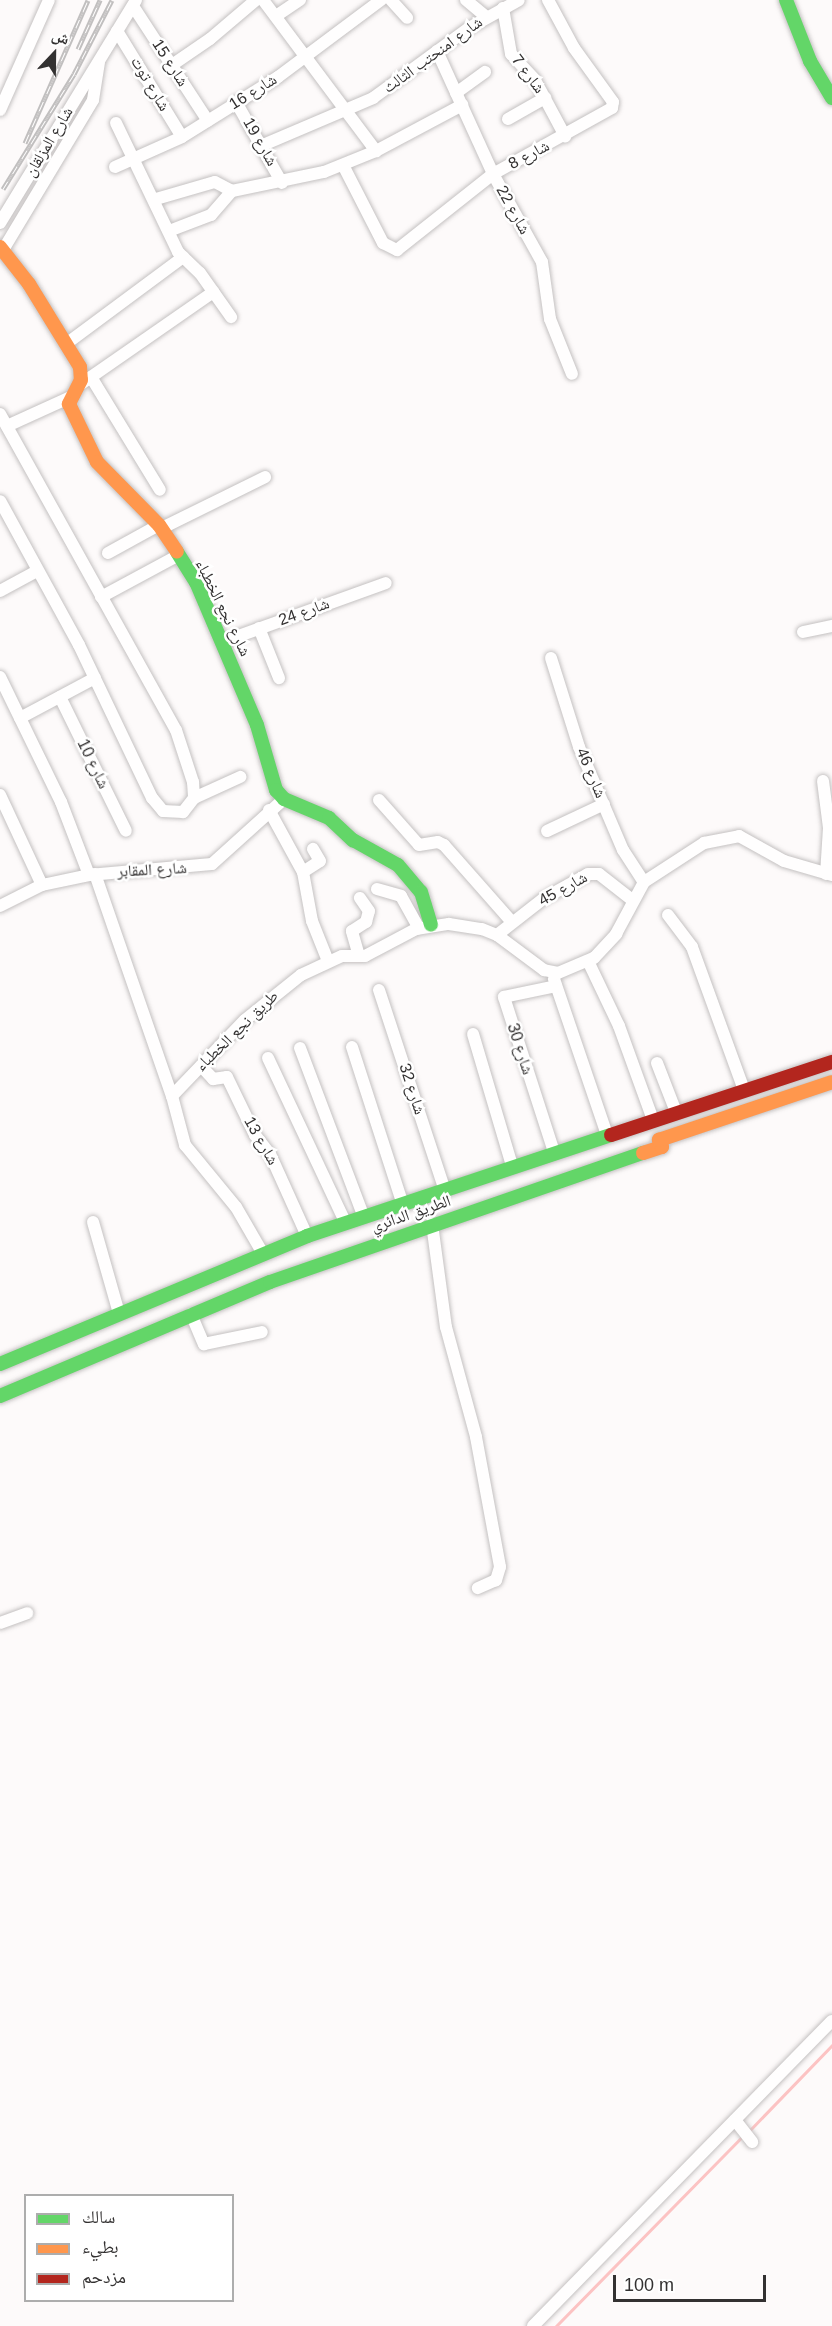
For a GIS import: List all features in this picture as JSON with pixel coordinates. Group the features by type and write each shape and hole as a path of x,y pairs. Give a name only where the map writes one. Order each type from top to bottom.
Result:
{"main road":[{"path":"786,0 810,61 832,98"},
{"name":"شارع نجع الخطباء","path":"2,249 29,284 80,367 71,411 97,462 160,526 178,555 222,642 257,725 270,776 284,799"},
{"path":"284,799 329,818 353,840 398,865 421,892 425,927"},
{"name":"الطريق الدائري","path":"0,1364 262,1252 363,1215 832,1062"},
{"name":"الطريق الدائري","path":"0,1396 191,1314 432,1224 662,1147 659,1140 832,1082"},
{"path":"508,1167 514,1196"},
{"path":"79,1330 90,1358"}],"street":[{"path":"0,110 49,0"},
{"path":"172,65 210,39 256,0"},
{"path":"262,0 307,58 324,87 348,111 376,150"},
{"path":"276,16 300,0"},
{"name":"شارع 16","path":"115,167 182,137 208,121 307,58 381,0"},
{"path":"391,0 407,18"},
{"path":"466,0 486,18"},
{"name":"شارع امنحتب الثالث","path":"263,145 348,111 398,83 437,51 486,18 519,0"},
{"name":"شارع 8","path":"343,165 383,243 391,250 402,248 494,174 565,136 614,104 574,48 548,0"},
{"name":"شارع 15","path":"135,3 208,121"},
{"name":"شارع المزلقان","path":"0,223 135,3"},
{"name":"شارع 7","path":"503,8 511,54 535,80 565,136"},
{"name":"شارع توت","path":"117,31 182,137"},
{"name":"شارع 22","path":"437,51 494,174 542,262 550,319 572,374"},
{"path":"2,249 93,100 99,61"},
{"path":"456,93 485,72"},
{"path":"508,119 545,98"},
{"name":"شارع 19","path":"236,102 263,145 282,183"},
{"path":"156,199 215,182 232,191 282,183 343,165 462,105"},
{"path":"116,123 183,257 231,317"},
{"path":"169,231 211,215 232,191"},
{"path":"66,344 183,257"},
{"path":"7,426 75,391 91,377 213,292"},
{"path":"91,377 160,490"},
{"path":"0,414 176,730 191,773 194,798"},
{"path":"108,553 265,477"},
{"path":"0,501 95,678 157,805 173,813 183,812 194,798 240,777"},
{"path":"101,597 178,555"},
{"path":"0,591 37,571"},
{"name":"شارع 24","path":"222,642 386,583"},
{"path":"803,632 832,626"},
{"path":"260,628 279,678"},
{"name":"شارع 46","path":"551,658 579,747 628,862 644,882"},
{"path":"0,677 62,802 92,874 172,1096 188,1150 236,1207 262,1252"},
{"path":"20,718 95,678"},
{"name":"شارع 10","path":"60,697 126,831"},
{"path":"607,1135 551,972 564,972 588,962 616,934 631,899 644,882 704,843 739,836 784,861 829,874 829,828 823,782"},
{"path":"0,795 42,885"},
{"name":"شارع المقابر","path":"0,906 42,885 92,874 212,864 223,857 269,810 284,799"},
{"path":"379,801 419,845 438,842 444,845 512,922"},
{"path":"547,831 604,804"},
{"path":"269,810 303,872 312,921 328,962"},
{"path":"303,872 320,861 313,849"},
{"name":"شارع 45","path":"497,935 543,899 593,872 631,899"},
{"path":"377,890 401,896 425,927"},
{"path":"359,956 352,931 366,922 369,911 360,898"},
{"path":"668,915 692,947 744,1090"},
{"name":"طريق نجع الخطباء","path":"172,1096 272,995 328,962 342,956 359,956 425,927 465,925 497,935 551,972"},
{"path":"588,962 619,1026 653,1120"},
{"name":"شارع 30","path":"554,1152 504,997 556,986"},
{"name":"شارع 32","path":"379,990 444,1188"},
{"path":"473,1034 508,1167"},
{"path":"352,1047 402,1202"},
{"path":"300,1048 363,1215"},
{"path":"268,1058 345,1222"},
{"path":"657,1063 676,1112"},
{"name":"شارع 13","path":"201,1066 213,1079 227,1077 255,1135 270,1154 307,1236"},
{"path":"93,1222 119,1313"},
{"path":"432,1224 447,1327 476,1437 500,1568 496,1580 478,1588"},
{"path":"191,1314 207,1345 262,1332"},
{"path":"0,1623 27,1613"},
{"path":"533,2326 832,2021"},
{"path":"735,2120 752,2142"}],"waterway":[{"path":"748,2132 832,2045"},
{"path":"556,2326 743,2136"}],"railway":[{"path":"25,143 88,0"},
{"path":"78,49 100,0"},
{"path":"3,189 74,74 112,0"}],"traffic: fast":[{"path":"786,0 810,61 832,98"},
{"path":"177,552 196,582 257,725 276,790 284,799 329,818 353,840 398,865 421,892 431,925"},
{"path":"0,1364 307,1236 611,1135"},
{"path":"0,1396 270,1282 643,1153"}],"traffic: slow":[{"path":"0,247 29,284 80,367 81,380 69,404 97,462 159,525 177,552"},
{"path":"643,1153 662,1147 659,1140 832,1082"}],"traffic: jam":[{"path":"611,1135 832,1062"}]}
